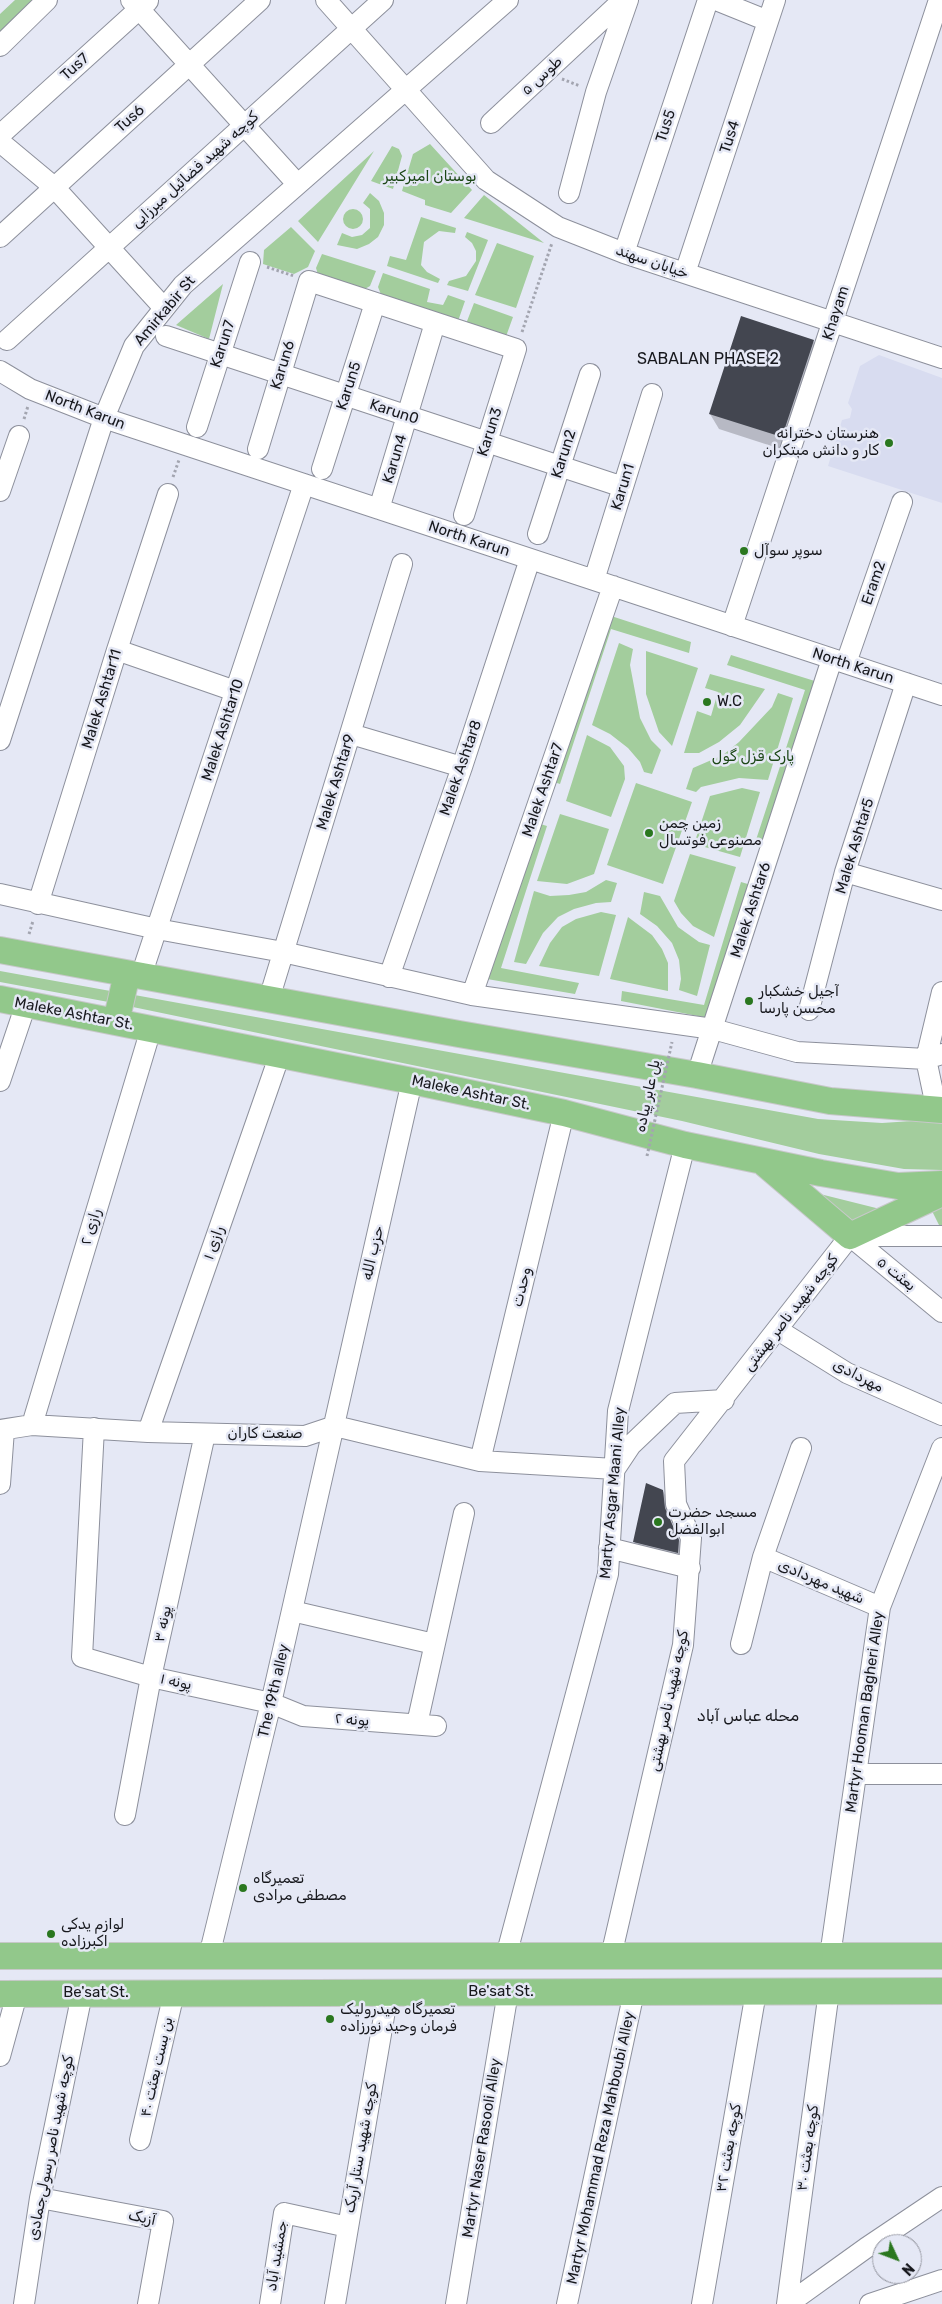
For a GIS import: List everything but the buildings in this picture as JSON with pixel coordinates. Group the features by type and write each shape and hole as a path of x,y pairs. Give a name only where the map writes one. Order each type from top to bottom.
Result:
{"main road":[{"path":"12,952 698,1075 830,1102 939,1111"},
{"path":"116,1022 134,975"},
{"name":"Maleke Ashtar St.","path":"0,999 412,1080 564,1113 685,1144 898,1186 942,1184"},
{"path":"761,1159 850,1236 942,1193"},
{"path":"0,1956 942,1956"},
{"path":"333,1993 337,1956"},
{"path":"829,1991 830,1956"},
{"name":"Be'sat St.","path":"9,1994 942,1991"}],"street":[{"path":"0,46 47,0"},
{"name":"Tus6","path":"0,237 260,0"},
{"name":"خیابان سهند","path":"326,0 486,180 558,227 624,253 942,358"},
{"name":"کوچه شهید فضائیل میرزایی","path":"7,340 383,0"},
{"name":"Amirkabir St","path":"0,740 104,418 134,346 183,285 508,0"},
{"name":"طوس ۵","path":"491,123 623,0"},
{"path":"569,193 596,92 628,0"},
{"name":"Tus5","path":"624,253 708,0"},
{"path":"716,0 768,21"},
{"name":"Tus4","path":"685,273 775,0"},
{"name":"Khayam","path":"732,626 939,0"},
{"path":"140,3 189,65 291,176"},
{"name":"Tus7","path":"0,135 140,3"},
{"path":"0,142 54,187 164,308"},
{"name":"Karun7","path":"196,426 250,262"},
{"path":"309,281 516,349"},
{"name":"Karun6","path":"258,449 309,281"},
{"name":"Karun5","path":"322,469 375,303"},
{"name":"Karun4","path":"379,509 435,323"},
{"name":"Karun0","path":"166,336 623,488"},
{"name":"Karun3","path":"464,515 516,349"},
{"name":"North Karun","path":"0,371 33,390 104,418 942,695"},
{"name":"Karun2","path":"538,534 590,374"},
{"name":"Karun1","path":"594,580 652,394"},
{"path":"0,491 18,436"},
{"name":"Malek Ashtar10","path":"134,975 157,928 304,484"},
{"name":"Malek Ashtar11","path":"38,904 116,650 168,494"},
{"name":"Eram2","path":"839,661 902,502"},
{"name":"Malek Ashtar8","path":"389,977 462,767 530,559"},
{"name":"Malek Ashtar9","path":"269,999 402,564"},
{"name":"Malek Ashtar7","path":"472,995 613,586"},
{"path":"116,650 235,691"},
{"name":"Malek Ashtar6","path":"698,1075 712,1029 839,661"},
{"name":"Malek Ashtar5","path":"809,1010 845,872 906,683"},
{"path":"351,734 462,767"},
{"path":"845,872 942,900"},
{"path":"0,894 38,904 283,952 472,995 712,1029 798,1052 934,1057"},
{"path":"939,1111 934,1057 942,992"},
{"path":"0,1080 26,1004"},
{"name":"رازی ۲","path":"32,1425 151,1029"},
{"name":"رازی ۱","path":"148,1432 280,1054"},
{"name":"حزب الله","path":"335,1426 412,1080"},
{"name":"وحدت","path":"480,1461 564,1113"},
{"name":"Martyr Asgar Maani Alley","path":"506,1956 608,1574 618,1411 685,1144"},
{"path":"850,1236 942,1236"},
{"name":"بعثت ۵","path":"850,1236 942,1312"},
{"name":"کوچه شهید ناصر بهشتی","path":"612,1956 683,1645 691,1538 676,1504 674,1461 724,1400 850,1236"},
{"name":"مهردادی","path":"778,1330 847,1374 942,1415"},
{"path":"335,1426 480,1461 615,1469 631,1445 675,1404 724,1400"},
{"name":"صنعت کاران","path":"2,1430 32,1425 148,1432 305,1436 335,1426"},
{"name":"The 19th alley","path":"209,1956 271,1703 335,1426"},
{"name":"پونه ۱","path":"94,1428 82,1657 151,1677 271,1703"},
{"path":"0,1484 2,1430"},
{"name":"پونه ۳","path":"125,1816 151,1677 204,1434"},
{"path":"741,1644 763,1557 801,1448"},
{"name":"Martyr Hooman Bagheri Alley","path":"830,1956 880,1607 942,1448"},
{"path":"292,1611 434,1644 464,1513"},
{"path":"610,1548 690,1568"},
{"name":"شهید مهردادی","path":"763,1557 880,1607"},
{"name":"پونه ۲","path":"271,1703 303,1716 426,1725 434,1644"},
{"path":"856,1774 942,1774"},
{"name":"کوچه بعثت ۳۰","path":"788,2304 829,1991"},
{"name":"Martyr Naser Rasooli Alley","path":"456,2304 508,1992"},
{"name":"Martyr Mohammad Reza Mahboubi Alley","path":"567,2304 634,1992"},
{"name":"کوچه بعثت ۳۲","path":"702,2304 756,1992"},
{"name":"بن بست بعثت ۴۰","path":"140,2140 174,1993"},
{"name":"کوچه شهید ستار آریک","path":"336,2304 388,1993"},
{"path":"0,2056 9,1994"},
{"name":"کوچه شهید ناصر رسولی‌جمادی","path":"24,2304 40,2198 82,1994"},
{"name":"آزیک","path":"40,2198 163,2221 148,2304"},
{"path":"788,2304 866,2248 942,2198"},
{"name":"جمشید آباد","path":"270,2304 284,2213 348,2227"},
{"path":"870,2304 942,2280"}],"path":[{"path":"545,73 596,92"},
{"path":"516,349 558,227"},
{"path":"250,262 309,281"},
{"path":"18,436 33,390"},
{"path":"168,494 184,445"},
{"path":"12,952 38,904"},
{"name":"پل عابر پیاده","path":"647,1156 672,1042"}],"shaded area":[{"name":"هنرستان دخترانه کار و دانش مبتکران","path":"879,355 942,378 942,503 828,466 842,420 850,418 852,409 848,403 860,366"}],"green space":[{"path":"15,0 34,0 0,34 0,14"},
{"name":"بوستان امیرکبیر","path":"430,144 472,190 451,213 425,205 425,200 402,191 413,154"},
{"name":"بوستان امیرکبیر","path":"392,146 399,149 402,156 393,189 371,181"},
{"name":"بوستان امیرکبیر","path":"374,151 318,242 298,221"},
{"name":"بوستان امیرکبیر","path":"370,193 379,201 384,213 384,225 378,237 369,244 357,249 337,245 342,233 352,237 362,235 370,228 370,209 363,203"},
{"name":"بوستان امیرکبیر","path":"484,195 544,243 464,218"},
{"name":"بوستان امیرکبیر","path":"353,209 360,212 363,219 360,226 353,229 346,226 343,219 346,212"},
{"name":"بوستان امیرکبیر","path":"421,217 456,228 455,233 439,231 424,242 421,265 427,272 440,279 438,283 387,266 390,256 406,260"},
{"path":"291,227 315,251 308,267 294,274 263,264 264,250"},
{"path":"467,232 488,240 468,291 447,285 449,281 466,276 476,261 476,251 472,243 465,237"},
{"path":"497,243 534,256 516,308 475,295"},
{"path":"322,254 376,271 370,286 358,293 320,281 316,268"},
{"path":"383,273 430,289 427,302 443,305 448,295 465,301 456,327 384,302 378,287"},
{"path":"223,284 209,339 176,325"},
{"path":"474,303 513,317 504,342 464,329"},
{"path":"605,614 691,642 689,653 611,629 560,784 551,781"},
{"path":"619,643 633,649 630,665 640,718 651,740 661,750 652,774 644,772 640,762 628,748 610,734 592,725"},
{"name":"پارک قزل گول","path":"646,651 698,668 672,746 659,732 646,694"},
{"name":"پارک قزل گول","path":"731,655 818,682 764,849 754,846 805,690 727,665"},
{"name":"پارک قزل گول","path":"710,674 765,689 740,725 719,742 699,753 684,753 697,711 711,716 718,692 705,688"},
{"name":"پارک قزل گول","path":"778,693 793,698 768,780 739,778 701,787 696,792 686,789 693,768 723,755 739,742 772,707"},
{"path":"587,735 610,747 624,766 625,779 611,817 566,801"},
{"name":"پارک قزل گول","path":"636,783 692,802 663,884 607,865"},
{"name":"پارک قزل گول","path":"742,788 760,792 740,857 694,844 710,796"},
{"path":"560,814 609,829 594,874 567,884 537,881"},
{"path":"537,823 547,826 501,968 579,983 575,994 487,979"},
{"path":"690,854 736,867 714,937 693,926 681,913 674,901"},
{"path":"606,880 617,883 611,902 596,903 574,909 558,917 543,933 526,964 514,962 534,891 550,896 569,895 586,892"},
{"path":"741,882 751,885 708,1018 621,1001 622,991 704,1005"},
{"path":"644,892 660,896 678,927 699,942 710,945 697,996 679,990 681,979 679,960 672,943 657,926 640,914"},
{"path":"601,912 616,915 599,976 539,966 550,943 562,927 576,919"},
{"path":"628,917 652,935 662,949 668,963 668,991 610,979"},
{"path":"0,971 116,992 114,1003 0,982"},
{"path":"129,994 818,1119 882,1123 942,1119 942,1170 904,1169 819,1154 682,1121 128,1006"},
{"path":"820,1194 884,1210 856,1223"},
{"path":"942,1204 942,1225 939,1225 930,1207"}],"place":[{"name":"هنرستان دخترانه کار و دانش مبتکران","path":"889,443"},
{"name":"سوپر سوآل","path":"744,551"},
{"name":"W.C","path":"707,702"},
{"name":"زمین چمن مصنوعی فوتسال","path":"649,833"},
{"name":"آجیل خشکبار محسن پارسا","path":"749,1001"},
{"name":"مسجد حضرت ابوالفضل","path":"658,1522"},
{"name":"تعمیرگاه مصطفی مرادی","path":"243,1888"},
{"name":"لوازم یدکی اکبرزاده","path":"51,1934"},
{"name":"تعمیرگاه هیدرولیک فرمان وحید نورزاده","path":"330,2019"}],"district":[{"name":"SABALAN PHASE 2","path":"708,359"},
{"name":"محله عباس آباد","path":"748,1716"}]}
